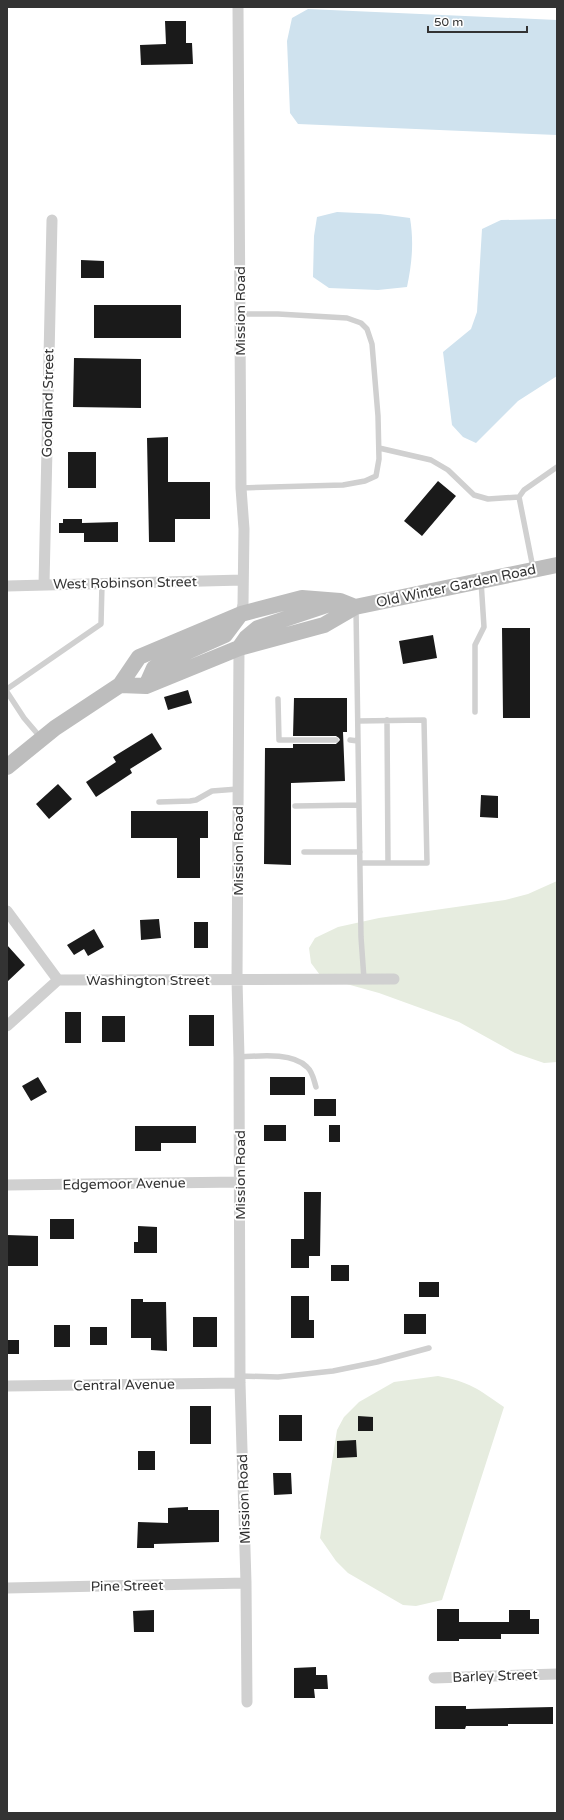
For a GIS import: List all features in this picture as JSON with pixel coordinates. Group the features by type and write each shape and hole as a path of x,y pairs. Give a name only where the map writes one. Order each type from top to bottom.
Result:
{"main road":[{"name":"Old Winter Garden Road","path":"120,685 146,686 239,648 324,626 356,607 557,565"},
{"path":"7,767 55,728 120,685 139,657 241,614 302,598 340,601 356,607"},
{"path":"239,648 246,638 258,628 340,601"},
{"path":"146,686 154,668 225,634 241,614"}],"street":[{"name":"Mission Road","path":"238,7 241,488 244,529 243,604 241,614"},
{"name":"Goodland Street","path":"44,585 52,220"},
{"name":"West Robinson Street","path":"7,586 243,580"},
{"name":"Mission Road","path":"239,648 237,980 240,1182 240,1379 246,1583 247,1702"},
{"path":"7,911 58,980 7,1026"},
{"name":"Washington Street","path":"58,980 394,979"},
{"name":"Edgemoor Avenue","path":"7,1185 240,1182"},
{"name":"Central Avenue","path":"7,1386 240,1379"},
{"name":"Pine Street","path":"7,1588 246,1583"},
{"name":"Barley Street","path":"434,1678 557,1674"}],"lane":[{"path":"240,314 278,314 347,318 361,324 367,329 372,344 379,448 378,469 376,476 365,481 343,486 241,488"},
{"path":"379,448 430,460 448,470 474,495 488,499 519,497"},
{"path":"534,570 519,497 524,490 557,467"},
{"path":"475,712 475,645 484,627 481,581"},
{"path":"41,739 24,718 7,690 101,624 102,584"},
{"path":"356,607 361,937 364,979"},
{"path":"278,699 278,740 336,740"},
{"path":"387,720 388,863"},
{"path":"358,721 424,720 427,863 360,863"},
{"path":"350,740 358,741"},
{"path":"159,802 190,801 196,800 212,791 238,790"},
{"path":"295,806 359,805"},
{"path":"304,852 360,852"},
{"path":"239,1057 272,1056 290,1058 307,1067 313,1076 316,1088"},
{"path":"240,1379 278,1377 333,1371 377,1362 429,1348"}],"shaded area":[{"path":"557,881 557,1062 544,1063 515,1053 459,1022 379,993 320,975 311,963 309,948 315,938 338,927 379,918 505,900 528,894"},
{"path":"438,1376 449,1378 473,1387 504,1407 442,1600 416,1606 403,1605 348,1573 336,1561 320,1538 337,1430 344,1417 359,1402 394,1382"}],"water":[{"path":"308,9 557,20 557,135 298,124 290,113 287,41 292,18"},
{"path":"337,212 380,214 410,218 412,252 407,287 378,290 329,288 313,277 314,236 317,217"},
{"path":"557,219 557,376 518,401 476,443 463,437 452,425 443,352 471,329 477,312 482,229 501,220"}],"building":[{"path":"165,21 186,21 186,43 192,43 193,64 141,65 140,45 166,44"},
{"path":"81,260 104,261 104,278 81,278"},
{"path":"94,305 181,305 181,338 94,338"},
{"path":"74,358 141,359 141,408 73,407"},
{"path":"168,437 168,482 210,482 210,519 175,519 175,542 149,542 147,438"},
{"path":"68,452 96,452 96,488 68,488"},
{"path":"438,481 456,496 422,536 404,521"},
{"path":"63,519 82,519 82,523 118,522 118,542 84,542 84,533 59,533 59,523 63,523"},
{"path":"502,628 530,628 530,718 503,718"},
{"path":"433,635 437,658 403,664 399,641"},
{"path":"188,690 192,703 168,710 164,697"},
{"path":"294,698 347,698 347,732 343,732 345,781 291,783 291,865 264,864 265,748 293,748 293,744 336,744 340,740 336,736 293,736"},
{"path":"152,733 162,749 130,769 132,773 96,797 86,782 116,762 113,757"},
{"path":"58,784 72,799 49,819 36,804"},
{"path":"481,795 498,796 498,818 480,817"},
{"path":"131,811 208,811 208,838 200,838 200,878 177,878 177,838 131,838"},
{"path":"159,919 161,938 141,940 140,920"},
{"path":"194,922 208,922 208,948 194,948"},
{"path":"94,929 104,947 88,956 84,949 74,955 67,945"},
{"path":"7,945 25,965 7,982"},
{"path":"65,1012 81,1012 81,1043 65,1043"},
{"path":"189,1015 214,1015 214,1046 189,1046"},
{"path":"102,1016 125,1016 125,1042 102,1042"},
{"path":"38,1077 47,1092 31,1101 22,1086"},
{"path":"270,1077 305,1077 305,1095 270,1095"},
{"path":"314,1099 336,1099 336,1116 314,1116"},
{"path":"264,1125 286,1125 286,1141 264,1141"},
{"path":"329,1125 340,1125 340,1142 329,1142"},
{"path":"135,1126 196,1126 196,1143 161,1143 161,1151 135,1151"},
{"path":"304,1192 321,1192 320,1256 309,1256 309,1268 291,1268 291,1239 304,1239"},
{"path":"50,1219 74,1219 74,1239 50,1239"},
{"path":"138,1226 157,1227 157,1253 134,1253 134,1242 138,1242"},
{"path":"7,1235 38,1236 38,1266 7,1266"},
{"path":"331,1265 349,1265 349,1281 331,1281"},
{"path":"419,1282 439,1282 439,1297 419,1297"},
{"path":"291,1296 309,1296 309,1320 314,1320 314,1338 291,1338"},
{"path":"131,1299 143,1299 143,1302 166,1302 167,1351 151,1350 151,1338 131,1338"},
{"path":"404,1314 426,1314 426,1334 404,1334"},
{"path":"193,1317 217,1317 217,1347 193,1347"},
{"path":"54,1325 70,1325 70,1347 54,1347"},
{"path":"90,1327 107,1327 107,1345 90,1345"},
{"path":"7,1340 19,1340 19,1354 7,1354"},
{"path":"190,1406 211,1406 211,1444 190,1444"},
{"path":"279,1415 302,1415 302,1441 279,1441"},
{"path":"358,1416 373,1417 373,1431 358,1431"},
{"path":"356,1440 357,1457 337,1458 337,1441"},
{"path":"138,1451 155,1451 155,1470 138,1470"},
{"path":"273,1473 291,1473 292,1494 274,1495"},
{"path":"188,1507 188,1510 219,1510 219,1542 154,1544 154,1548 137,1548 138,1522 168,1523 168,1508"},
{"path":"437,1609 459,1609 459,1622 509,1622 509,1610 530,1610 530,1619 539,1619 539,1634 501,1634 501,1639 459,1639 459,1641 437,1641"},
{"path":"154,1610 154,1632 134,1632 133,1611"},
{"path":"316,1667 316,1675 327,1675 328,1689 314,1689 315,1698 294,1698 294,1668"},
{"path":"435,1706 466,1706 466,1709 553,1707 553,1724 508,1724 508,1726 466,1726 465,1729 435,1729"}]}
